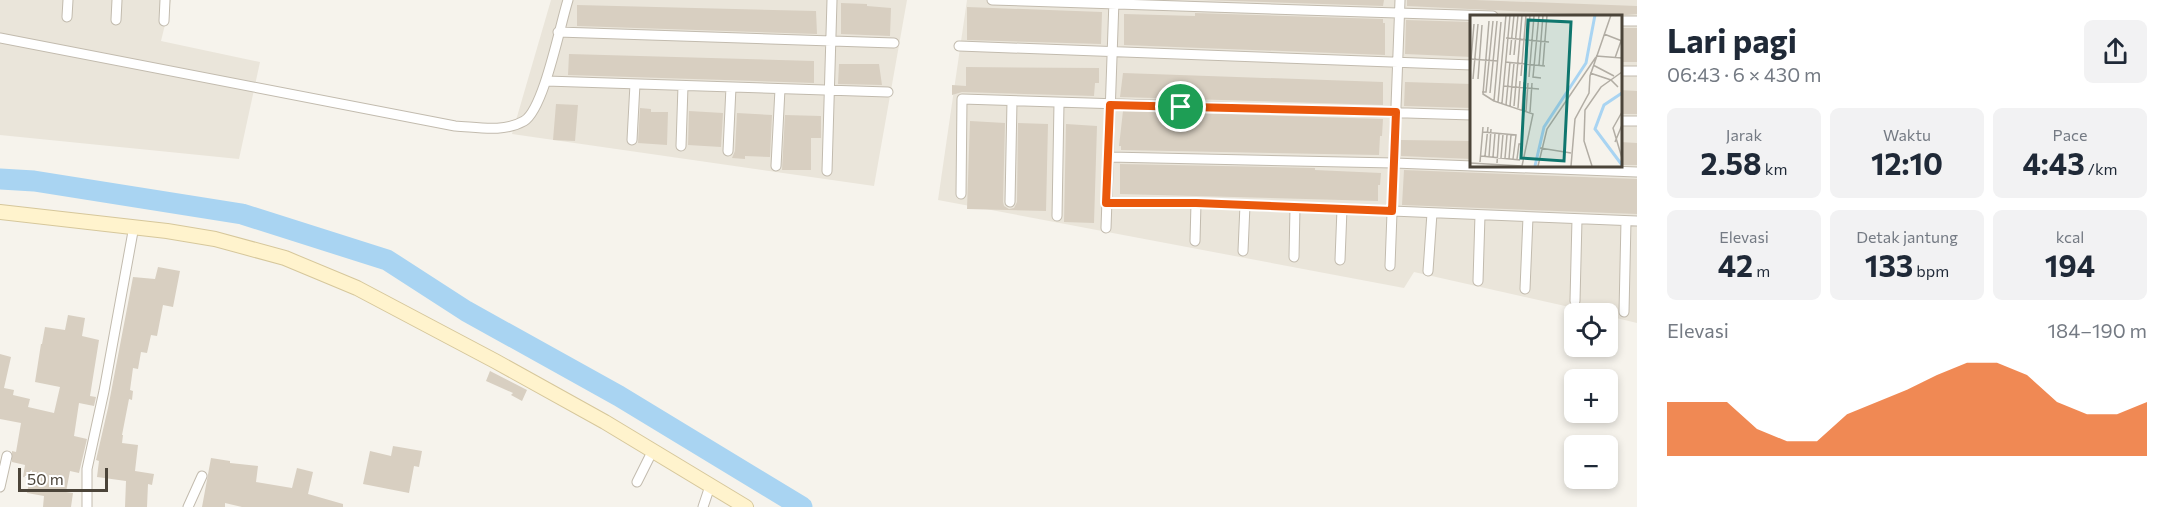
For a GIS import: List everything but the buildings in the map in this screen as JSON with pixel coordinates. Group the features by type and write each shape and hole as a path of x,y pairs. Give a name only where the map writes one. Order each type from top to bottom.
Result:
{"street":[{"path":"67,17 68,0"},
{"path":"116,21 117,0"},
{"path":"164,21 165,0"},
{"path":"0,38 455,126 507,127 526,120 546,81 568,0"},
{"path":"827,171 832,0"},
{"path":"992,0 1114,2 1470,15"},
{"path":"1390,266 1400,0"},
{"path":"1106,228 1114,2"},
{"path":"558,32 894,43"},
{"path":"959,46 1470,65"},
{"path":"546,81 888,92"},
{"path":"632,140 634,84"},
{"path":"681,146 683,86"},
{"path":"728,152 731,87"},
{"path":"776,166 780,89"},
{"path":"961,194 962,99 1059,104 1470,115"},
{"path":"1010,202 1012,101"},
{"path":"1057,216 1059,104"},
{"path":"1109,157 1637,172"},
{"path":"1106,203 1196,203 1637,221"},
{"path":"1195,241 1196,203"},
{"path":"1243,251 1245,205"},
{"path":"1294,257 1295,207"},
{"path":"1340,260 1342,209"},
{"path":"0,212 134,226 205,237 250,247 324,273 495,361 605,422 746,507"},
{"path":"1428,271 1432,213"},
{"path":"1478,281 1480,215"},
{"path":"1525,289 1528,217"},
{"path":"1575,301 1577,219"},
{"path":"1624,312 1626,221"},
{"path":"87,507 87,469 104,391 134,226"},
{"path":"637,482 652,452"},
{"path":"0,487 7,456"},
{"path":"188,507 202,476"},
{"path":"703,507 710,486"}],"shaded area":[{"path":"0,0 171,0 161,41 260,62 239,159 0,135"},
{"path":"551,0 907,0 874,186 512,134"},
{"path":"967,0 1637,0 1637,323 1618,318 1618,303 1564,303 1564,306 1414,272 1404,288 938,200"}],"waterway":[{"path":"0,179 34,181 242,214 387,260 466,311 619,396 802,507"}],"route":[{"path":"1110,105 1181,107 1396,112 1392,211 1196,203 1106,203 1110,105"}]}
